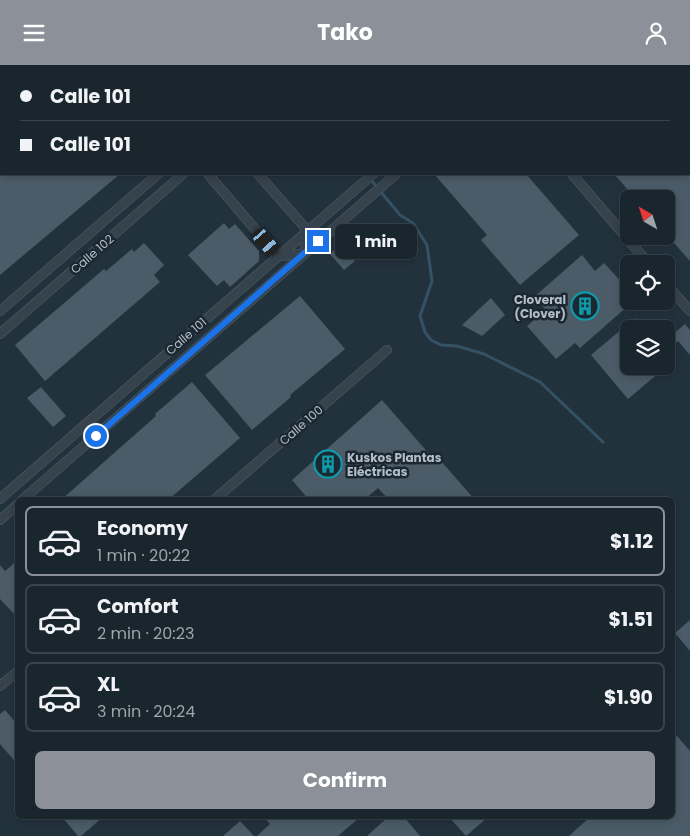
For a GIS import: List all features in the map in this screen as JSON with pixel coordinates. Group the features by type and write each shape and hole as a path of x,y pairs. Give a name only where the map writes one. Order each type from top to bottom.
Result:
{"street":[{"name":"Calle 102","path":"0,311 157,175"},
{"name":"Calle 102","path":"0,333 182,175"},
{"path":"209,175 278,256 304,254 308,231 259,175"},
{"name":"Calle 101","path":"0,499 372,175"},
{"name":"Calle 101","path":"25,497 395,175"},
{"path":"573,175 641,255"},
{"path":"675,294 690,311"},
{"name":"Calle 100","path":"217,497 387,350"},
{"path":"0,519 15,506"},
{"path":"0,686 15,674"}],"building":[{"path":"0,175 119,175 0,275"},
{"path":"435,175 527,175 579,235 520,285 481,240 487,235"},
{"path":"615,175 690,175 690,261 675,244 675,190 628,190"},
{"path":"224,223 229,229 235,224 259,251 259,261 230,287 224,280 217,286 188,255"},
{"path":"144,243 164,265 154,275 160,282 45,381 15,345 104,269 106,271 132,249 134,252"},
{"path":"341,244 355,261 344,270 330,254"},
{"name":"Cloveral (Clover)","path":"582,255 595,271 604,263 620,280 620,310 623,310 580,348 575,343 556,359 527,326 546,310 534,297"},
{"path":"300,296 345,349 252,430 205,375"},
{"path":"491,298 505,315 482,336 462,325"},
{"path":"685,324 690,330 690,355 678,341 675,343 675,332"},
{"path":"620,331 620,375 656,375 628,399 591,355"},
{"path":"192,382 240,438 171,497 64,497 156,416 155,414"},
{"path":"41,387 66,416 53,427 27,398"},
{"path":"382,400 438,464 441,461 472,497 386,497 378,488 368,497 306,497 292,480"},
{"path":"15,563 15,615 0,599 0,565 5,571"},
{"path":"690,620 690,651 675,633"},
{"path":"5,710 15,722 15,762 0,744 0,714"},
{"path":"677,736 690,751 690,836 569,836 588,819 675,819 675,738"},
{"path":"64,819 101,819 81,836 78,836"},
{"path":"266,819 358,819 338,836 257,836 270,824"},
{"path":"386,819 406,819 420,836 367,836"},
{"path":"451,819 486,819 466,836"},
{"path":"240,821 254,836 223,836"}],"waterway":[{"path":"367,175 400,215 413,223 427,245 432,281 420,316 425,332 431,340 441,345 457,346 484,354 540,382 603,442"}],"place":[{"name":"Cloveral (Clover)","path":"585,306"},
{"name":"Kuskos Plantas Eléctricas","path":"328,464"}],"route":[{"path":"96,436 318,241"}]}
